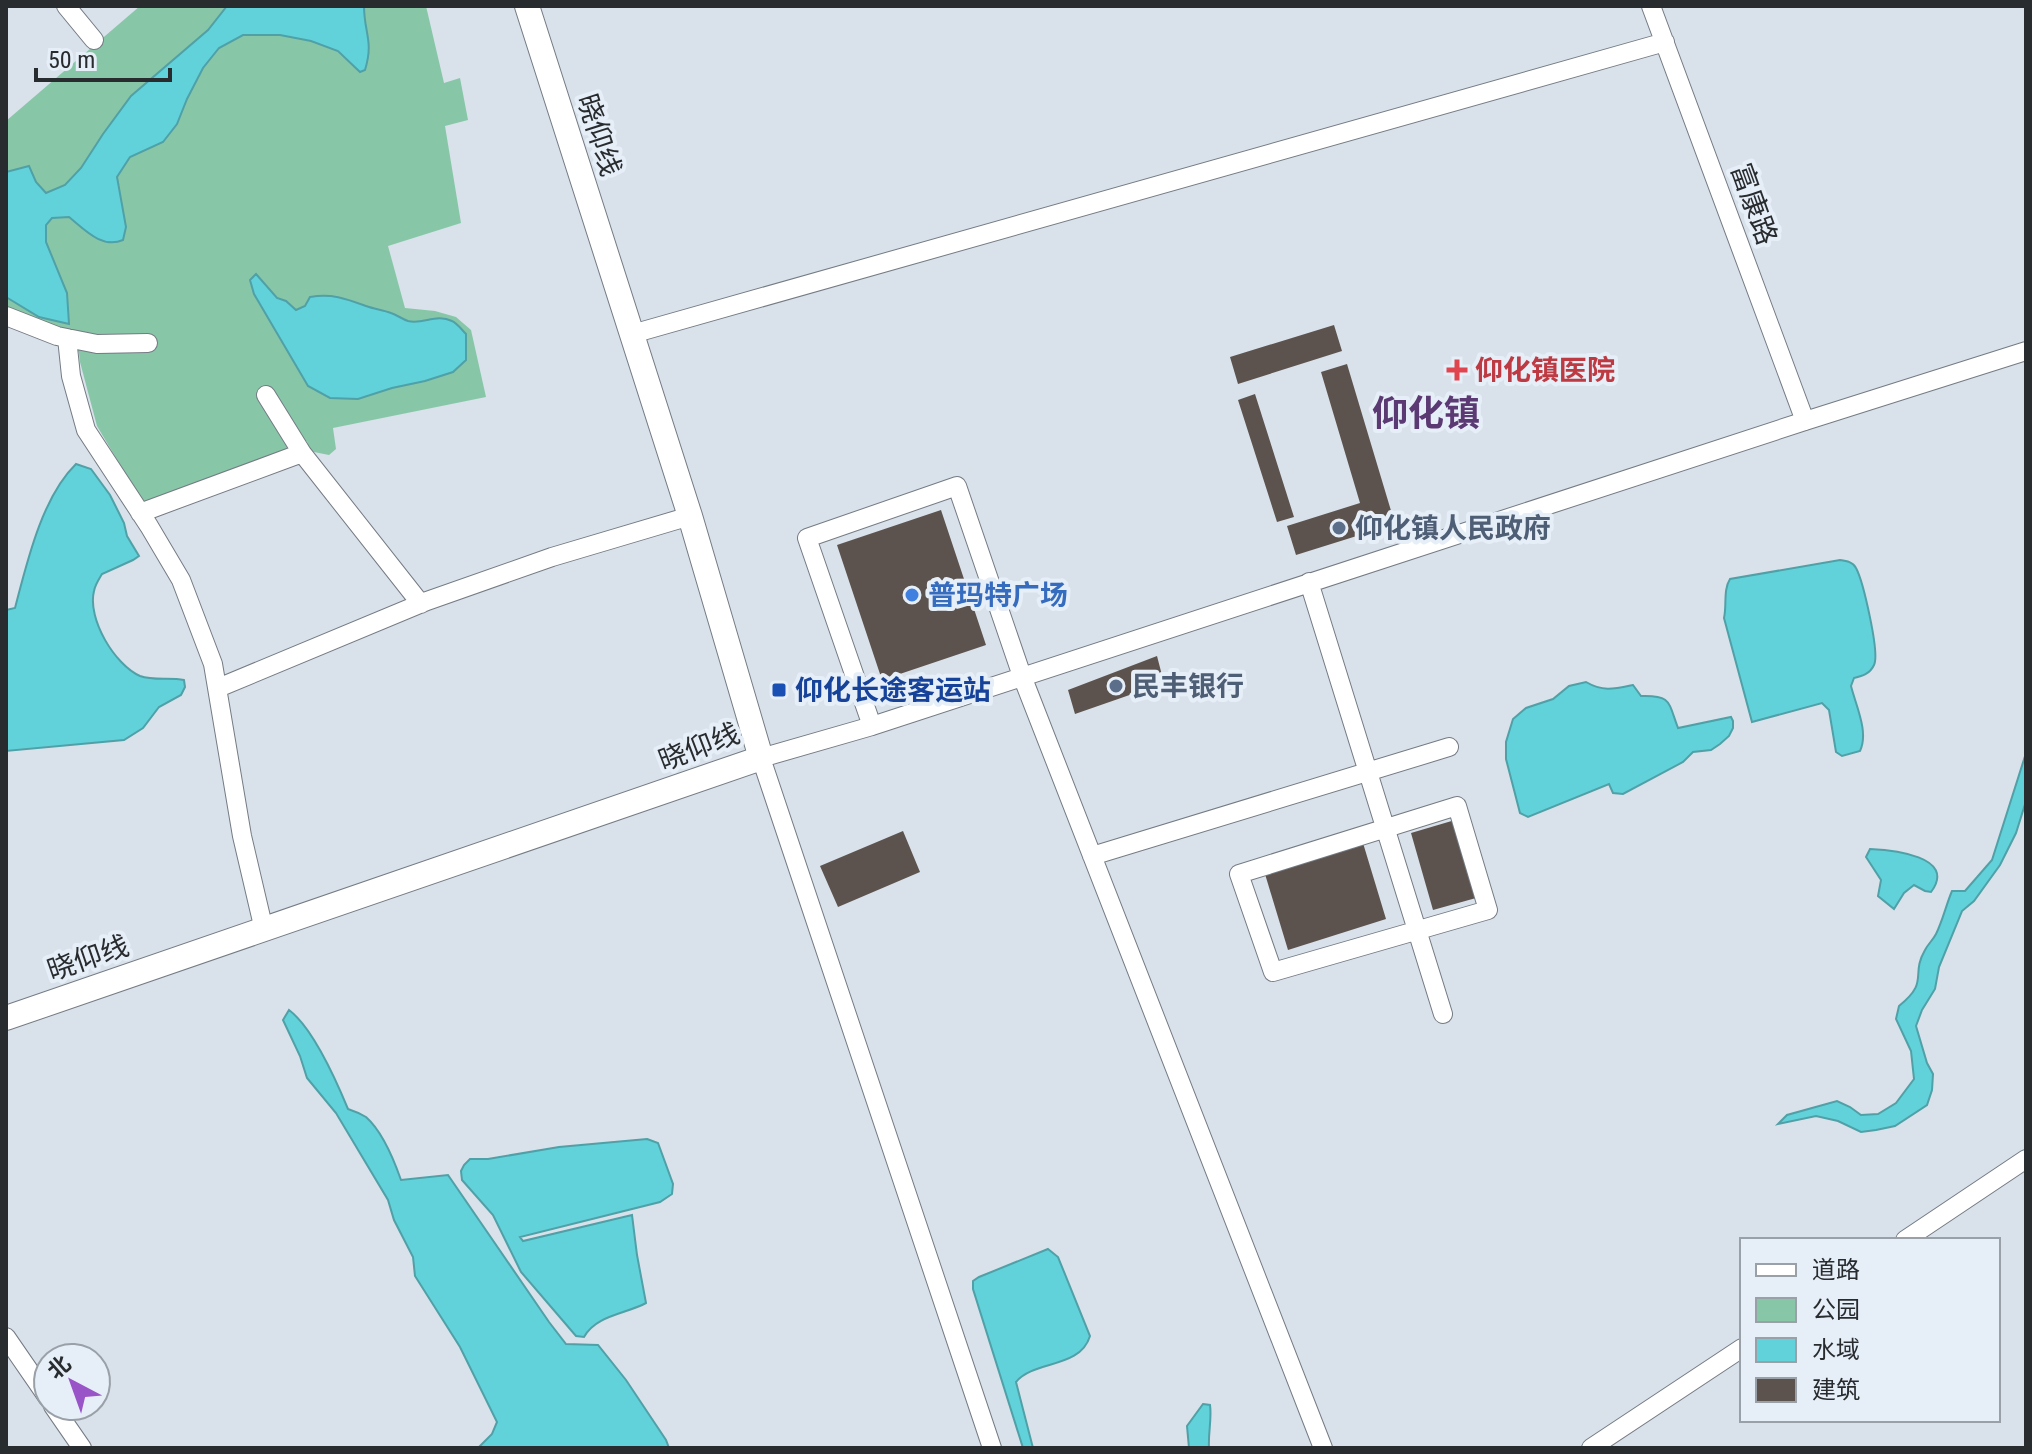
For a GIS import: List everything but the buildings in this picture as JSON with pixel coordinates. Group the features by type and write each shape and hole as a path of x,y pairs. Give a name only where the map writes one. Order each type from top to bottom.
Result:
{"main road":[{"name":"晓仰线","path":"6,1018 761,758 690,516 527,6"}],"street":[{"path":"66,6 94,40"},
{"name":"富康路","path":"1651,6 1805,421"},
{"path":"632,334 1665,42"},
{"path":"6,316 57,336 97,344 148,343"},
{"path":"67,338 71,376 86,430 181,580 213,664 242,836 264,930"},
{"path":"992,1448 761,758 872,726 2026,351"},
{"path":"266,395 302,453 421,604"},
{"path":"140,513 302,453"},
{"path":"872,726 807,538 957,486 1022,676 1323,1448"},
{"path":"218,688 421,604 552,557 690,516"},
{"path":"1309,582 1443,1014"},
{"path":"1092,856 1449,747"},
{"path":"1457,806 1488,910 1417,930 1273,972 1239,874 1457,806"},
{"path":"1908,1238 2026,1159"},
{"path":"6,1337 32,1375"},
{"path":"1591,1448 1740,1349"},
{"path":"64,1422 82,1448"}],"green space":[{"path":"140,6 426,6 444,83 460,78 468,120 445,126 461,223 388,246 405,308 456,317 471,330 486,397 333,428 336,449 329,455 309,451 307,441 144,505 97,426 79,353 69,333 6,311 6,121"}],"water":[{"path":"227,6 364,6 369,44 365,70 360,72 338,51 311,41 280,35 243,35 219,48 203,68 177,124 163,142 130,157 117,177 126,227 123,240 101,240 69,217 52,218 46,225 46,242 67,293 69,324 39,317 6,297 6,172 29,166 36,182 46,193 65,185 81,168 131,96 208,30"},
{"path":"256,274 277,298 296,310 305,306 310,297 332,296 408,321 440,318 452,321 466,334 466,360 453,372 425,381 358,399 330,398 308,386 254,294 250,280"},
{"path":"76,464 91,469 110,495 139,556 102,574 95,587 95,615 105,640 121,662 140,676 184,680 185,687 181,695 159,707 143,728 124,740 6,751 6,610 15,608 45,512 64,478"},
{"path":"1840,560 1853,564 1859,575 1875,647 1874,665 1870,671 1854,678 1851,686 1862,727 1860,751 1842,756 1836,752 1829,710 1822,703 1752,722 1724,618 1730,579"},
{"path":"1586,682 1609,689 1633,685 1641,696 1664,699 1678,728 1731,717 1733,728 1729,736 1711,750 1693,752 1683,762 1623,794 1613,793 1609,784 1528,817 1520,813 1506,759 1506,742 1513,719 1526,708 1553,699 1569,686"},
{"path":"2026,753 2026,801 2016,833 2000,865 1974,901 1962,911 1939,967 1935,989 1916,1026 1933,1074 1927,1105 1895,1126 1861,1132 1838,1121 1816,1116 1778,1124 1787,1115 1837,1101 1861,1115 1878,1114 1896,1103 1914,1079 1911,1051 1896,1019 1899,1006 1917,984 1921,959 1935,936 1952,891 1965,891 1992,860"},
{"path":"1870,849 1906,854 1929,863 1936,870 1937,880 1931,892 1914,885 1904,893 1894,909 1878,896 1881,880 1866,857"},
{"path":"289,1010 315,1042 348,1109 366,1117 378,1130 401,1180 448,1175 566,1344 598,1345 626,1380 669,1448 478,1448 492,1434 497,1422 460,1347 415,1276 413,1257 394,1220 388,1200 336,1113 307,1078 283,1020"},
{"path":"647,1139 658,1143 673,1184 672,1194 660,1202 520,1237 523,1241 632,1215 646,1303 604,1319 584,1337 576,1336 521,1272 493,1215 462,1180 461,1171 470,1159"},
{"path":"1048,1249 1058,1257 1090,1336 1077,1354 1034,1370 1016,1382 1033,1448 1023,1448 973,1281"},
{"path":"1203,1404 1210,1405 1209,1448 1189,1448 1187,1426"}],"place":[{"name":"仰化镇医院","path":"1457,370"},
{"name":"仰化镇人民政府","path":"1339,528"},
{"name":"普玛特广场","path":"912,595"},
{"name":"民丰银行","path":"1116,686"},
{"name":"仰化长途客运站","path":"779,690"}],"district":[{"name":"仰化镇","path":"1426,414"}]}
